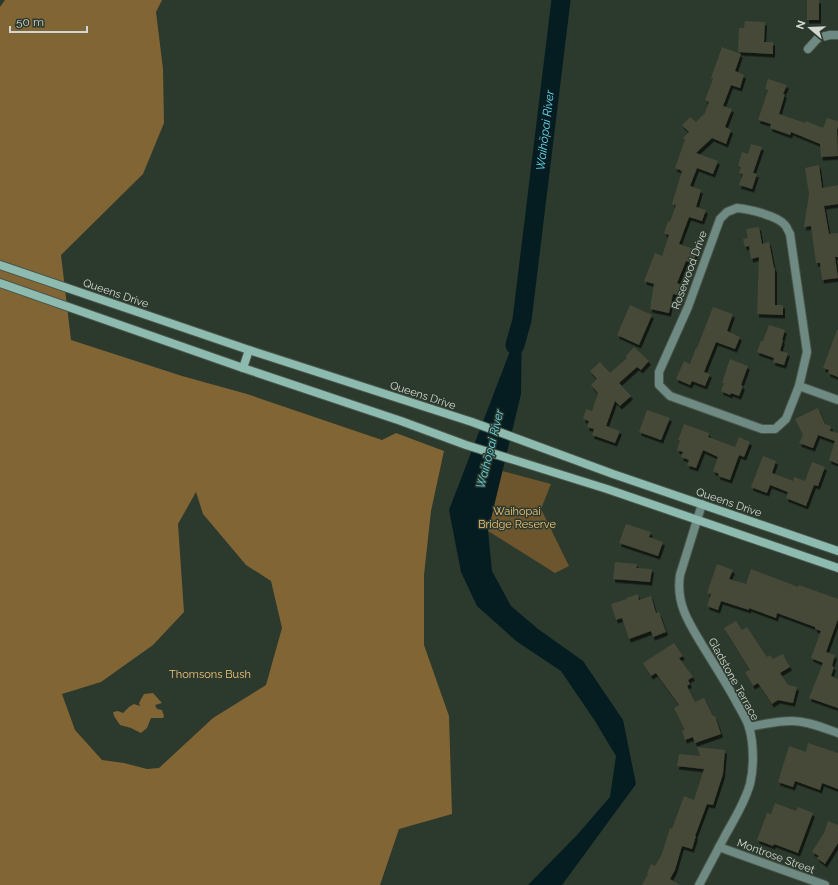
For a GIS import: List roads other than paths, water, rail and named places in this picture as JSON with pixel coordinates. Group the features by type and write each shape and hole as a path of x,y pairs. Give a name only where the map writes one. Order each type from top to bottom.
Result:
{"main road":[{"name":"Queens Drive","path":"0,265 249,350 472,422 613,474 838,551"},
{"path":"0,283 243,368 402,421 466,445 607,489 838,568"},
{"path":"243,368 249,350"}],"street":[{"path":"808,49 818,38 838,35"},
{"name":"Rosewood Drive","path":"737,208 748,209 778,219 785,225 790,234 807,352 799,386 786,419 775,429 762,429 670,396 659,385 659,372 688,307 720,219 727,212 737,208"},
{"path":"799,386 838,400"},
{"name":"Gladstone Terrace","path":"699,885 738,811 750,784 752,770 752,745 749,727 734,697 690,625 679,597 678,585 680,575 702,504"},
{"path":"749,727 777,722 794,721 811,724 838,733"},
{"name":"Montrose Street","path":"719,847 825,885"}],"water":[{"path":"522,320 521,394 488,531 492,571 511,606 538,629 583,661 623,720 636,784 562,885 528,885 577,835 610,797 616,756 595,721 561,671 516,641 477,606 461,572 449,510"}],"waterway":[{"name":"Waihōpai River","path":"515,345 522,320 561,0"}],"park label":[{"name":"Waihopai Bridge Reserve","path":"517,517"},
{"name":"Thomsons Bush","path":"210,674"}]}
